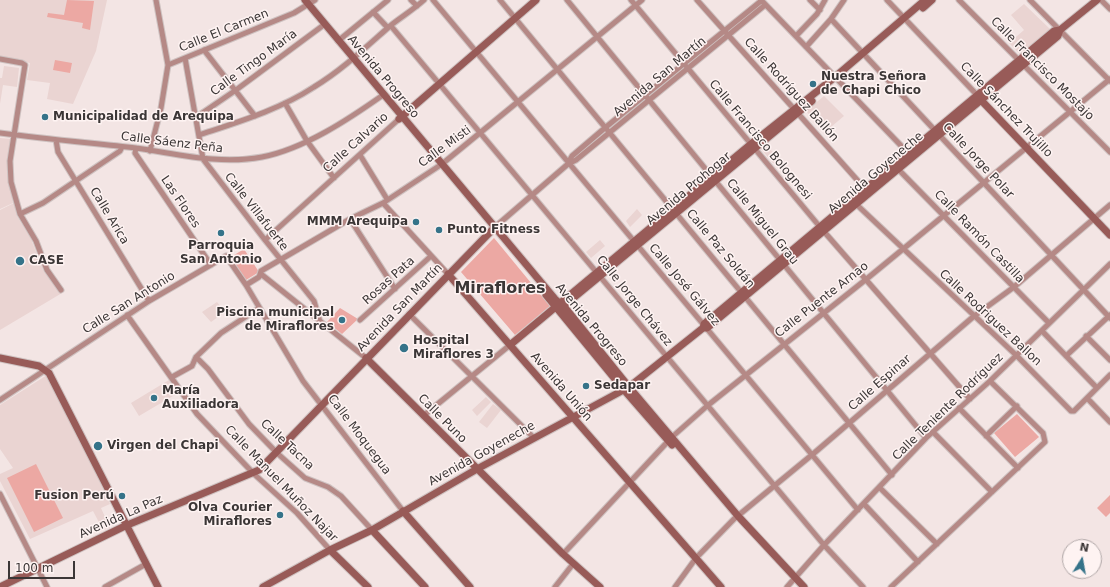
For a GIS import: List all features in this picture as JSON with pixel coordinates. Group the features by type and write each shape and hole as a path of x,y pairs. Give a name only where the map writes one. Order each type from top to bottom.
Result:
{"street":[{"path":"150,150 161,108 168,65 156,0"},
{"name":"Avenida Progreso","path":"300,0 308,3 323,25 353,60"},
{"path":"338,41 388,0"},
{"path":"411,0 417,6"},
{"path":"199,135 255,116 286,103 314,88 353,60 390,27 424,0"},
{"name":"Calle José Gálvez","path":"433,0 568,164 813,454 858,510"},
{"name":"Calle Paz Soldán","path":"500,0 892,475"},
{"name":"Calle Calvario","path":"265,240 400,118 536,0"},
{"name":"Calle Miguel Grau","path":"566,0 824,312 926,438"},
{"name":"Calle Francisco Bolognesi","path":"631,0 822,229 929,354 970,399"},
{"name":"Calle Misti","path":"246,286 261,274 261,271 350,219 385,201 441,165 642,0"},
{"name":"Calle Rodríguez Ballón","path":"697,0 868,191"},
{"path":"810,0 820,10"},
{"path":"796,36 820,10 825,0"},
{"path":"806,47 831,19 844,0"},
{"name":"Calle Sánchez Trujillo","path":"887,0 1110,235"},
{"path":"905,19 925,0"},
{"path":"905,19 932,0"},
{"name":"Calle Francisco Mostajo","path":"959,0 1110,152"},
{"path":"1030,0 1109,80"},
{"name":"Avenida Goyeneche","path":"263,587 330,550 372,530 477,469 626,389 666,356 705,327 897,167 1021,62 1054,31 1060,30 1097,0"},
{"path":"1101,0 1110,9"},
{"path":"762,2 910,155"},
{"name":"Avenida San Martín","path":"568,164 572,156 606,127 724,30 762,2"},
{"name":"Avenida San Martín","path":"254,474 277,453 366,358 493,229 568,164 576,160 610,133 728,35 762,2"},
{"name":"Calle El Carmen","path":"168,65 308,3"},
{"name":"Calle Jorge Chávez","path":"373,12 390,27 440,84 707,406 824,545 863,587"},
{"name":"Calle Jorge Polar","path":"831,19 1109,316"},
{"name":"Avenida Prohogar","path":"423,416 636,244 905,19"},
{"name":"Avenida Progreso","path":"323,25 338,41 400,118 441,165 626,389 736,517 793,579 798,587"},
{"name":"Calle Tingo María","path":"195,118 236,90 323,25"},
{"path":"204,50 255,116"},
{"name":"Calle Villafuerte","path":"185,58 203,160 280,260 314,301 320,322"},
{"path":"0,59 22,63 25,65 10,160 10,174 20,214 36,241 47,270 61,290"},
{"name":"Calle Puente Arnao","path":"563,554 670,439 707,406 1109,80"},
{"name":"Calle Sáenz Peña","path":"0,133 136,148 203,160 244,160 282,152 307,141 345,120 382,96"},
{"path":"286,103 307,141 334,178"},
{"name":"Calle Arica","path":"56,140 58,152 149,301"},
{"path":"20,214 43,203 75,180 120,152 122,147"},
{"name":"Las Flores","path":"136,148 135,153 211,265"},
{"name":"Avenida Unión","path":"360,155 385,201 572,418 721,587"},
{"name":"Calle Ramón Castilla","path":"897,167 1049,324"},
{"name":"Avenida Goyeneche","path":"822,229 856,204 868,191"},
{"name":"Calle Rodriguez Ballon","path":"856,204 973,317 1016,356 1071,411 1074,410 1108,377"},
{"name":"Calle Espinar","path":"675,587 696,558 736,517 813,454 973,317 1014,287 1110,205"},
{"path":"350,219 395,289"},
{"name":"Calle San Antonio","path":"0,400 127,315 226,256"},
{"name":"Calle Moquegua","path":"226,256 303,380 323,404 403,511 470,587"},
{"name":"Rosas Pata","path":"360,320 431,256"},
{"name":"Calle Teniente Rodríguez","path":"787,587 824,545 880,488 926,438 990,381 1110,264"},
{"name":"Calle Puno","path":"261,274 366,358 573,564 600,587"},
{"path":"172,377 192,366 196,357 221,333 259,308"},
{"path":"409,314 534,438"},
{"name":"Calle Manuel Muñoz Najar","path":"127,315 197,414 254,474 297,512 330,550 368,587"},
{"path":"1066,356 1109,316"},
{"path":"1042,331 1097,388"},
{"path":"1086,336 1110,360"},
{"path":"0,354 40,362 44,366 125,526 158,587"},
{"name":"Calle Tacna","path":"196,357 208,369 249,424 277,453 305,478 328,487 341,496 425,587"},
{"path":"0,358 39,366 45,370"},
{"path":"1108,377 1110,384"},
{"path":"891,587 1045,442 1043,433 990,381"},
{"path":"1087,398 1110,422"},
{"path":"986,436 1017,406"},
{"path":"959,408 1018,468"},
{"path":"933,432 992,492"},
{"name":"Avenida La Paz","path":"0,587 125,526 254,474"},
{"path":"880,488 937,544"},
{"path":"0,494 47,587"},
{"path":"864,504 918,562"},
{"path":"105,587 146,564"},
{"path":"555,587 573,564"},
{"name":"Avenida Progreso","path":"793,579 804,587"}],"shaded area":[{"path":"0,0 107,0 96,51 73,104 47,99 50,83 27,80 30,63 0,56"},
{"path":"67,0 94,1 90,30 82,28 83,23 47,17 48,13 64,15"},
{"path":"1024,4 1050,29 1020,54 1009,43 1024,30 1011,15"},
{"path":"55,60 72,63 70,73 53,70"},
{"path":"4,66 19,68 17,87 3,85 0,104 0,78 2,78"},
{"path":"824,96 844,116 825,132 806,111"},
{"path":"0,138 12,139 8,173 13,203 0,209"},
{"path":"765,144 780,159 773,163 760,148"},
{"name":"CASE","path":"14,203 17,216 31,239 44,272 62,293 0,330 0,210"},
{"path":"637,209 642,215 630,227 626,221"},
{"path":"494,238 550,306 515,335 461,272"},
{"path":"600,240 605,246 591,258 586,252"},
{"path":"244,249 259,272 246,280 231,257"},
{"path":"217,302 225,312 211,322 202,312"},
{"name":"Piscina municipal de Miraflores","path":"340,308 358,319 342,334 327,322"},
{"path":"47,375 70,418 110,504 101,508 110,528 103,530 93,511 30,539 0,481 0,474 13,468 0,449 0,405"},
{"name":"María Auxiliadora","path":"169,380 178,393 139,416 131,403"},
{"path":"486,397 491,402 477,416 472,410"},
{"path":"493,404 501,410 487,428 479,422"},
{"path":"1017,414 1039,437 1015,457 994,433"},
{"path":"36,464 63,518 34,532 7,478"},
{"path":"1110,495 1110,513 1106,517 1097,508"}],"place":[{"name":"Nuestra Señora de Chapi Chico","path":"813,84"},
{"name":"Municipalidad de Arequipa","path":"45,117"},
{"name":"MMM Arequipa","path":"416,222"},
{"name":"Punto Fitness","path":"439,230"},
{"name":"Parroquia San Antonio","path":"221,233"},
{"name":"CASE","path":"20,261"},
{"name":"Piscina municipal de Miraflores","path":"342,320"},
{"name":"Hospital Miraflores 3","path":"404,348"},
{"name":"Sedapar","path":"586,386"},
{"name":"María Auxiliadora","path":"154,398"},
{"name":"Virgen del Chapi","path":"98,446"},
{"name":"Fusion Perú","path":"122,496"},
{"name":"Olva Courier Miraflores","path":"280,515"}],"district":[{"name":"Miraflores","path":"500,289"}]}
